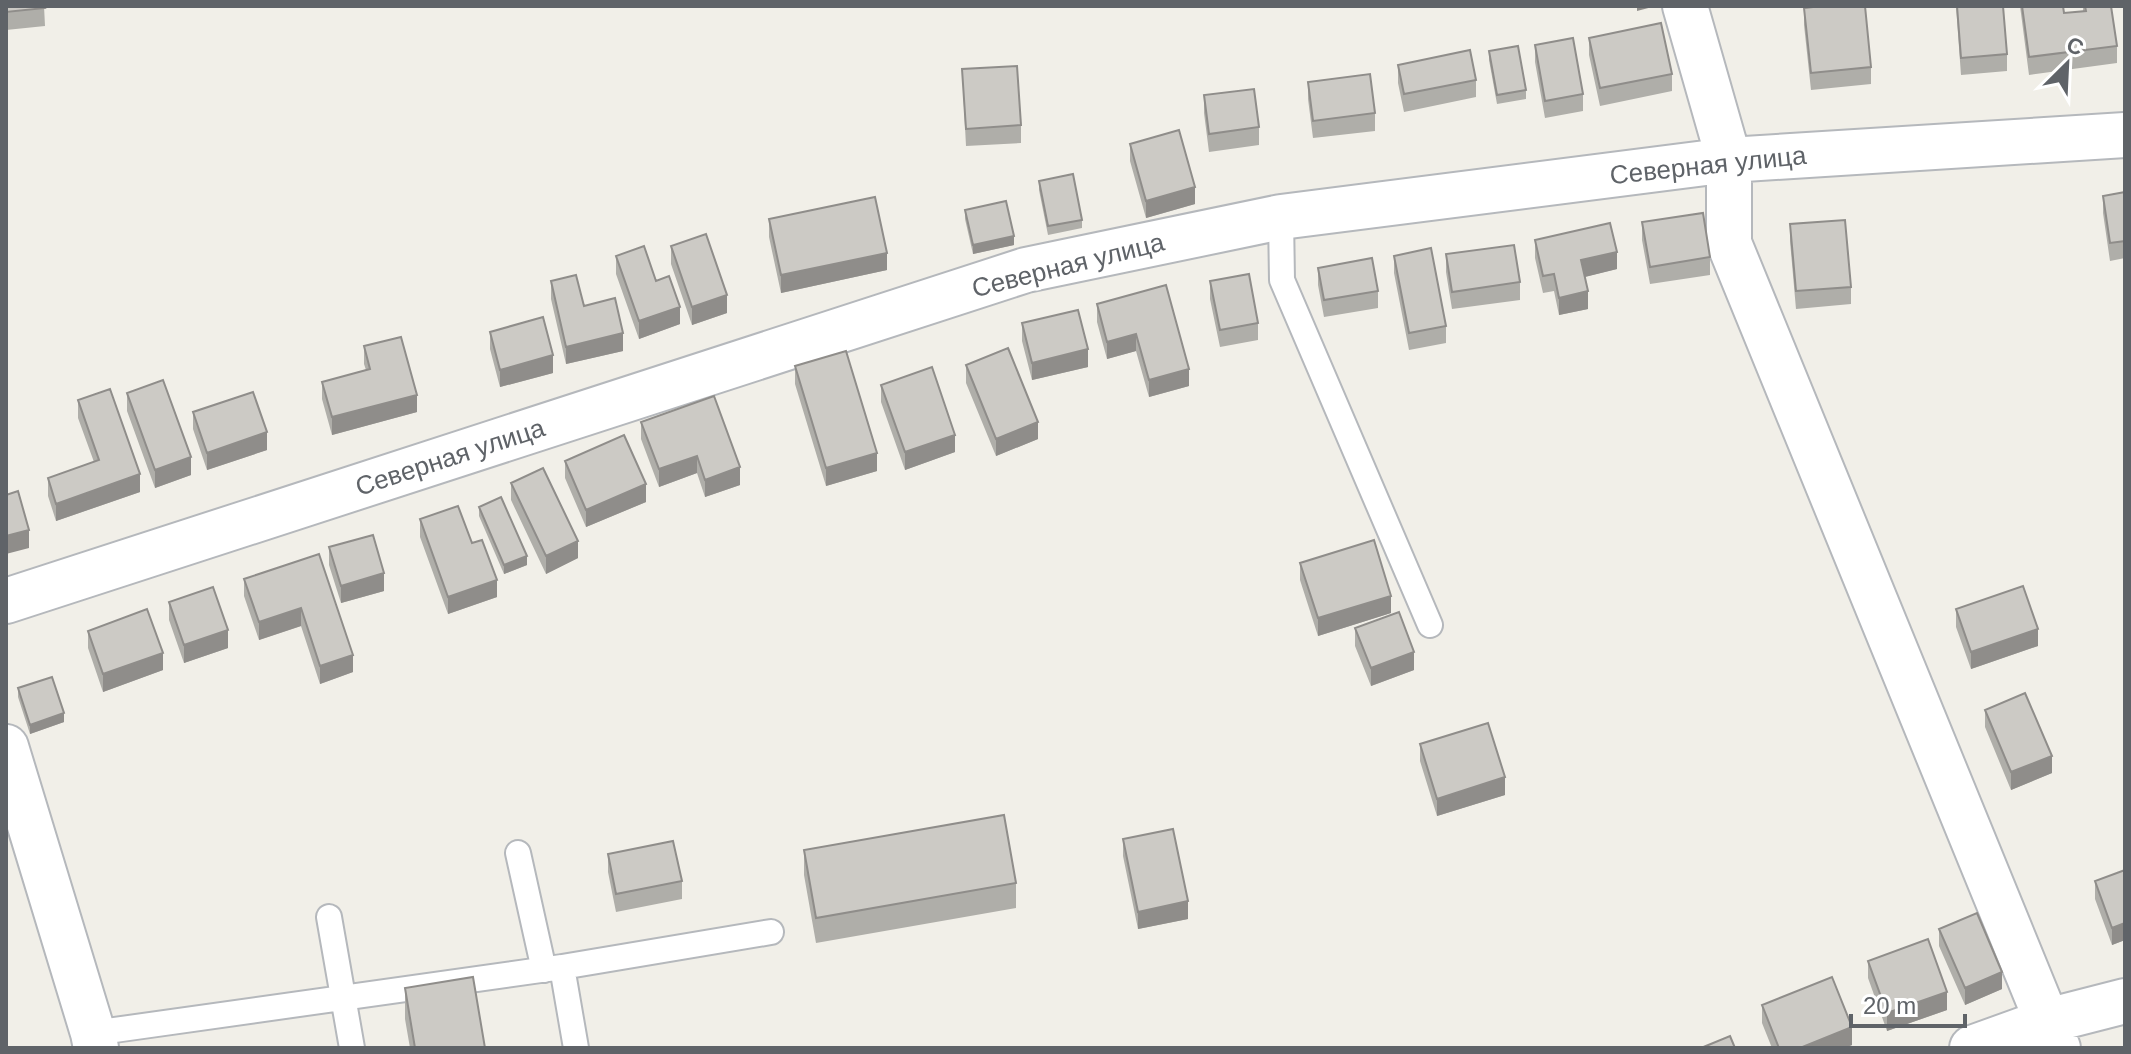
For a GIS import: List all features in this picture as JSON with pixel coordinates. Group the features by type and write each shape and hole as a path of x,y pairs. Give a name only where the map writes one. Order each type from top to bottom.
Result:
{"street":[{"path":"1685,6 1729,160 1729,243 2052,1035"},
{"name":"Северная улица","path":"6,601 1026,270 1281,217 1729,160 2125,135"},
{"path":"6,747 95,1040"},
{"path":"1972,1048 2052,1035 2125,1001"}],"lane":[{"path":"1281,217 1282,280 1430,625"},
{"path":"518,853 576,1048"},
{"path":"329,917 352,1048"},
{"path":"95,1040 771,932"}],"building":[{"path":"6,6 44,6 45,8 6,12"},
{"path":"1865,6 1871,67 1811,73 1804,8"},
{"path":"1957,6 2003,6 2007,54 1961,58"},
{"path":"2022,6 2063,6 2064,13 2086,11 2085,6 2111,6 2117,46 2029,57"},
{"path":"1661,23 1672,74 1600,88 1589,38"},
{"path":"1573,38 1583,94 1545,101 1535,45"},
{"path":"1518,46 1526,90 1497,95 1489,51"},
{"path":"1470,50 1476,80 1404,94 1398,65"},
{"path":"1017,66 1021,125 966,129 962,69"},
{"path":"1370,74 1375,113 1313,121 1308,82"},
{"path":"1254,89 1259,127 1209,134 1204,95"},
{"path":"1179,130 1195,187 1146,201 1130,144"},
{"path":"1073,174 1082,220 1048,226 1039,181"},
{"path":"2125,192 2125,241 2110,243 2103,196"},
{"path":"875,197 887,253 781,275 769,219"},
{"path":"1006,201 1014,236 973,245 965,210"},
{"path":"1703,213 1710,257 1650,267 1642,222"},
{"path":"1845,220 1851,287 1796,291 1790,224"},
{"path":"1610,223 1617,252 1581,260 1588,291 1559,298 1554,274 1543,276 1535,240"},
{"path":"706,234 727,295 692,307 671,246"},
{"path":"1514,245 1520,282 1452,292 1446,254"},
{"path":"644,246 656,281 669,276 680,307 639,321 616,256"},
{"path":"1431,248 1446,326 1409,333 1394,256"},
{"path":"1372,258 1378,291 1324,300 1318,268"},
{"path":"1249,274 1258,323 1220,330 1210,281"},
{"path":"576,275 584,306 615,298 623,333 566,347 551,281"},
{"path":"1166,285 1189,369 1149,380 1136,334 1107,342 1097,304"},
{"path":"1078,310 1088,349 1032,363 1022,323"},
{"path":"543,317 553,355 500,370 490,332"},
{"path":"401,337 417,395 332,417 322,382 370,369 364,346"},
{"path":"1008,348 1038,422 996,439 966,365"},
{"path":"846,351 877,453 826,468 795,366"},
{"path":"932,367 955,435 905,452 881,385"},
{"path":"163,380 191,457 155,470 127,393"},
{"path":"110,389 140,474 56,504 48,478 99,460 78,400"},
{"path":"253,392 267,432 207,453 193,412"},
{"path":"714,396 740,467 705,480 697,456 659,469 641,422"},
{"path":"624,435 646,484 586,510 565,461"},
{"path":"543,468 578,541 546,556 511,483"},
{"path":"18,491 29,530 6,536 6,495"},
{"path":"501,497 527,556 504,565 479,507"},
{"path":"458,506 472,543 482,540 497,580 448,597 420,519"},
{"path":"373,535 384,573 341,586 329,547"},
{"path":"1374,540 1391,596 1318,618 1300,563"},
{"path":"319,554 353,655 320,666 301,608 259,622 244,579"},
{"path":"2023,586 2038,629 1971,652 1956,609"},
{"path":"213,587 228,630 184,645 169,602"},
{"path":"147,609 163,653 103,674 88,631"},
{"path":"1399,612 1414,652 1371,668 1355,628"},
{"path":"52,677 64,713 30,725 18,688"},
{"path":"2025,693 2052,756 2011,772 1985,710"},
{"path":"1488,723 1505,777 1437,799 1420,744"},
{"path":"1004,815 1016,883 816,918 804,850"},
{"path":"1173,829 1188,901 1138,912 1123,839"},
{"path":"673,841 682,881 616,894 608,854"},
{"path":"2125,870 2125,923 2112,928 2095,881"},
{"path":"1977,913 2002,972 1965,988 1939,929"},
{"path":"1928,939 1947,992 1887,1013 1868,961"},
{"path":"473,977 485,1048 415,1048 405,988"},
{"path":"1832,977 1852,1027 1800,1048 1779,1048 1762,1005"},
{"path":"1730,1036 1735,1048 1701,1048"}]}
